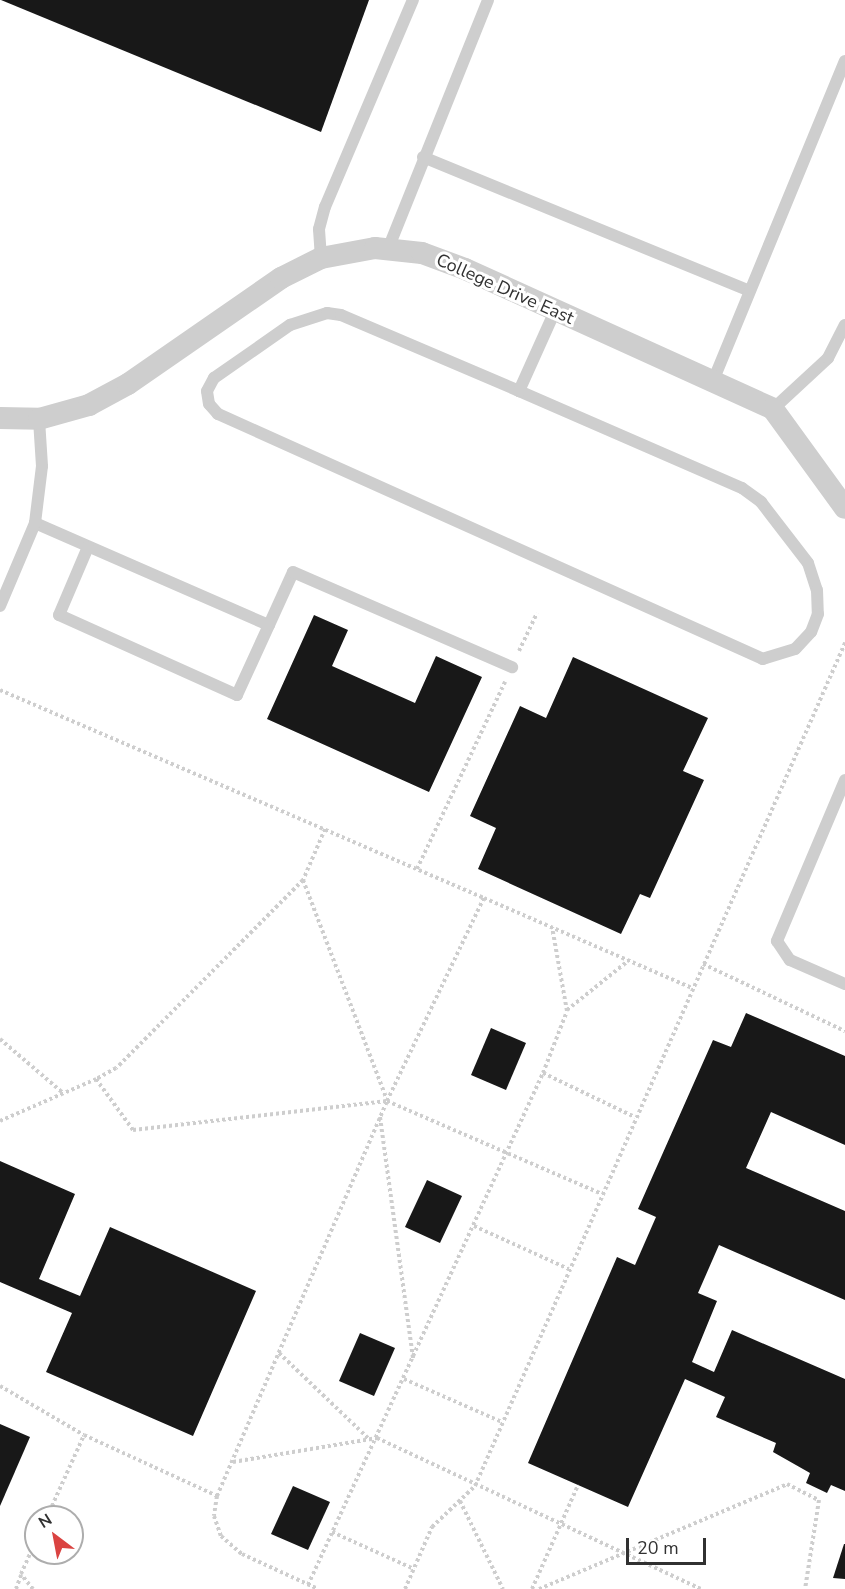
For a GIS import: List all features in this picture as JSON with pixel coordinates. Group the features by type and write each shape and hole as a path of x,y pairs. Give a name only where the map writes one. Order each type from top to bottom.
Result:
{"street":[{"name":"College Drive East","path":"0,418 39,419 89,405 128,384 282,278 321,258 350,250 388,249 422,253 465,269 773,409 843,501"}],"lane":[{"path":"321,258 319,229 326,207 413,0"},
{"path":"388,249 423,157 488,0"},
{"path":"713,381 845,61"},
{"path":"423,157 749,291"},
{"path":"519,391 555,311"},
{"path":"327,313 341,315 519,391 742,488 761,502 808,563 817,590 818,614 811,632 795,649 763,659 218,414 209,404 207,391 214,378 290,325 327,313"},
{"path":"773,409 828,358 845,325"},
{"path":"1,601 35,523 42,466 39,419"},
{"path":"35,523 269,625"},
{"path":"88,547 59,615 237,695 293,572 512,667"},
{"path":"845,780 777,941 790,960 845,984"}],"path":[{"path":"417,869 537,613"},
{"path":"405,1589 432,1527 475,1486 845,643"},
{"path":"0,690 692,988"},
{"path":"0,1121 116,1068 303,880 325,829"},
{"path":"303,880 387,1101"},
{"path":"318,1589 242,1554 221,1536 214,1516 218,1496 387,1101 484,898"},
{"path":"552,927 567,1011"},
{"path":"308,1585 474,1226 543,1073 567,1011 628,960"},
{"path":"703,964 845,1031"},
{"path":"0,1039 63,1093"},
{"path":"543,1073 635,1117"},
{"path":"96,1079 133,1130 387,1101 602,1194"},
{"path":"380,1117 413,1360"},
{"path":"474,1226 569,1269"},
{"path":"279,1353 369,1439"},
{"path":"404,1379 503,1422"},
{"path":"1,1389 84,1435 218,1496"},
{"path":"52,1505 84,1435"},
{"path":"232,1462 377,1438 475,1486 701,1589"},
{"path":"539,1589 787,1484 819,1500 805,1589"},
{"path":"532,1589 578,1485"},
{"path":"460,1501 503,1589"},
{"path":"332,1532 414,1569"},
{"path":"16,1589 25,1565"},
{"path":"21,1574 33,1589"}],"building":[{"path":"1,0 369,0 321,132"},
{"path":"314,615 348,630 332,666 415,703 436,656 482,677 429,792 267,719"},
{"path":"573,657 708,718 683,771 704,780 650,898 640,894 621,934 478,869 496,828 470,816 520,706 546,718"},
{"path":"746,1013 845,1056 845,1145 771,1112 746,1168 845,1211 845,1300 719,1245 698,1293 717,1301 692,1362 714,1372 732,1330 845,1379 845,1491 831,1485 827,1493 806,1483 810,1473 773,1452 776,1443 716,1417 725,1397 685,1379 628,1507 528,1463 617,1257 635,1265 656,1217 638,1209 713,1040 731,1047"},
{"path":"491,1028 526,1043 506,1090 471,1075"},
{"path":"0,1161 75,1194 39,1279 80,1296 110,1227 256,1291 193,1436 46,1372 72,1313 0,1282"},
{"path":"427,1180 462,1196 440,1243 405,1227"},
{"path":"360,1333 395,1348 374,1396 339,1381"},
{"path":"0,1424 30,1437 0,1506"},
{"path":"293,1486 330,1502 308,1550 271,1534"},
{"path":"844,1544 845,1579 833,1578"}]}
